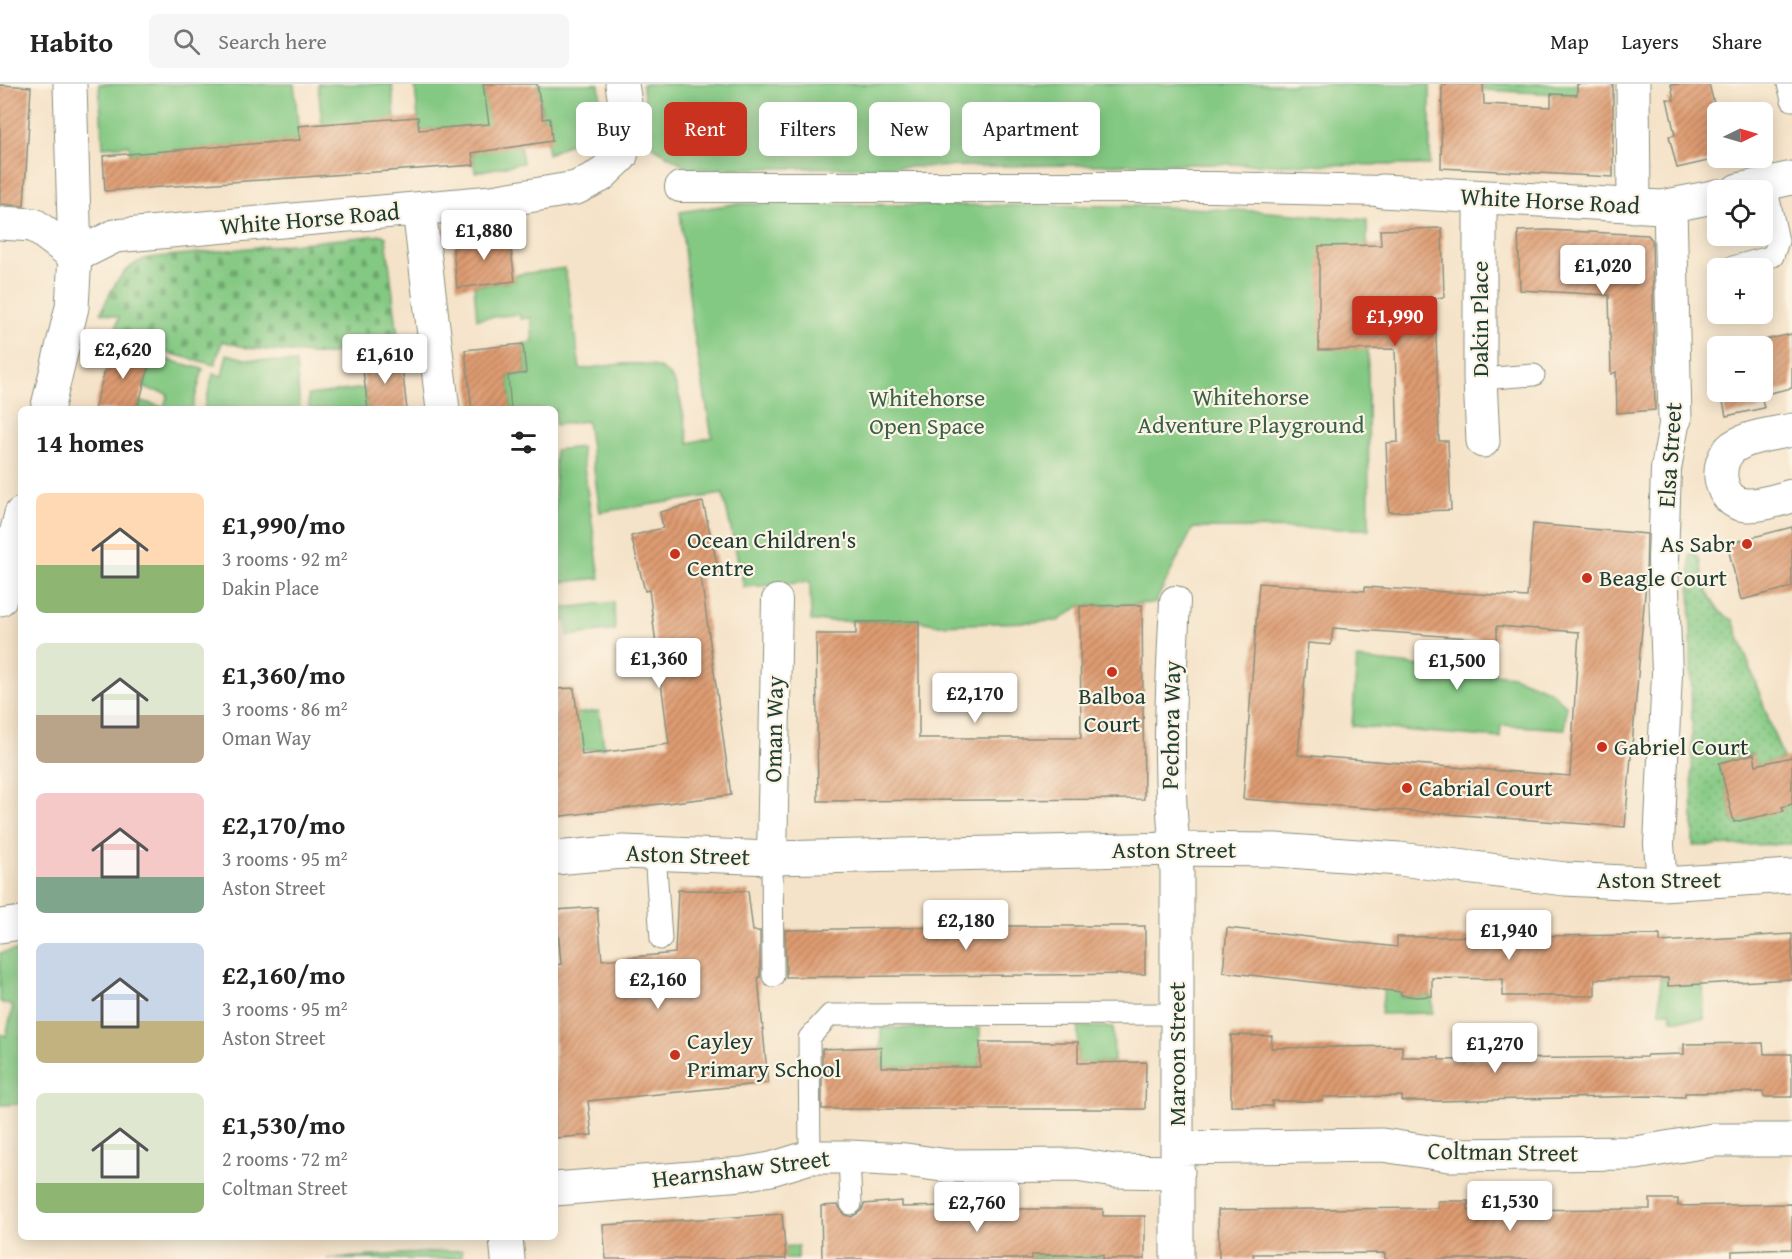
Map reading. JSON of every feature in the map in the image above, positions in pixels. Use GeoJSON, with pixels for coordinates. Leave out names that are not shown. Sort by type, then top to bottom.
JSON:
{"type":"FeatureCollection","features":[{"type":"Feature","properties":{"kind":"street"},"geometry":{"type":"LineString","coordinates":[[48,406],[72,307],[75,256],[70,84]]}},
{"type":"Feature","properties":{"kind":"street","name":"White Horse Road"},"geometry":{"type":"LineString","coordinates":[[75,256],[115,236],[492,202],[559,192],[600,176],[615,163],[624,148],[628,123],[622,84]]}},
{"type":"Feature","properties":{"kind":"street"},"geometry":{"type":"LineString","coordinates":[[1633,84],[1634,206]]}},
{"type":"Feature","properties":{"kind":"street"},"geometry":{"type":"LineString","coordinates":[[680,187],[1203,187],[1382,191]]}},
{"type":"Feature","properties":{"kind":"street","name":"White Horse Road"},"geometry":{"type":"LineString","coordinates":[[1382,191],[1634,206],[1670,206],[1707,198]]}},
{"type":"Feature","properties":{"kind":"street","name":"Dakin Place"},"geometry":{"type":"LineString","coordinates":[[1480,197],[1480,379],[1483,441]]}},
{"type":"Feature","properties":{"kind":"street","name":"Elsa Street"},"geometry":{"type":"LineString","coordinates":[[1662,884],[1659,844],[1667,674],[1663,560],[1666,469],[1675,419],[1670,206]]}},
{"type":"Feature","properties":{"kind":"street"},"geometry":{"type":"LineString","coordinates":[[418,209],[443,406]]}},
{"type":"Feature","properties":{"kind":"street"},"geometry":{"type":"LineString","coordinates":[[0,223],[34,225],[75,256]]}},
{"type":"Feature","properties":{"kind":"street"},"geometry":{"type":"LineString","coordinates":[[1792,430],[1735,446],[1721,462],[1720,479],[1732,500],[1744,505],[1792,496]]}},
{"type":"Feature","properties":{"kind":"street"},"geometry":{"type":"LineString","coordinates":[[5,595],[18,529]]}},
{"type":"Feature","properties":{"kind":"street","name":"Oman Way"},"geometry":{"type":"LineString","coordinates":[[771,858],[777,600]]}},
{"type":"Feature","properties":{"kind":"street","name":"Pechora Way"},"geometry":{"type":"LineString","coordinates":[[1175,601],[1171,669],[1170,796],[1175,849]]}},
{"type":"Feature","properties":{"kind":"street","name":"Aston Street"},"geometry":{"type":"LineString","coordinates":[[558,858],[623,852],[771,858],[1175,849],[1276,850],[1399,859],[1565,879],[1662,884],[1792,876]]}},
{"type":"Feature","properties":{"kind":"street","name":"Maroon Street"},"geometry":{"type":"LineString","coordinates":[[1175,849],[1178,872],[1177,1259]]}},
{"type":"Feature","properties":{"kind":"street"},"geometry":{"type":"LineString","coordinates":[[0,926],[18,923]]}},
{"type":"Feature","properties":{"kind":"street","name":"Coltman Street"},"geometry":{"type":"LineString","coordinates":[[1178,1160],[1382,1145],[1449,1155],[1636,1153],[1713,1140],[1792,1140]]}},
{"type":"Feature","properties":{"kind":"street","name":"Hearnshaw Street"},"geometry":{"type":"LineString","coordinates":[[558,1189],[749,1173],[810,1157],[896,1159],[949,1166],[1076,1165],[1115,1171],[1178,1160]]}},
{"type":"Feature","properties":{"kind":"street"},"geometry":{"type":"LineString","coordinates":[[506,1240],[508,1259]]}},
{"type":"Feature","properties":{"kind":"lane"},"geometry":{"type":"LineString","coordinates":[[1788,84],[1792,100]]}},
{"type":"Feature","properties":{"kind":"lane"},"geometry":{"type":"LineString","coordinates":[[1763,258],[1773,255],[1778,241],[1773,219]]}},
{"type":"Feature","properties":{"kind":"lane"},"geometry":{"type":"LineString","coordinates":[[1480,379],[1534,375]]}},
{"type":"Feature","properties":{"kind":"lane"},"geometry":{"type":"LineString","coordinates":[[655,853],[661,939]]}},
{"type":"Feature","properties":{"kind":"lane"},"geometry":{"type":"LineString","coordinates":[[771,858],[773,976]]}},
{"type":"Feature","properties":{"kind":"lane"},"geometry":{"type":"LineString","coordinates":[[810,1157],[809,1038],[830,1015],[1177,1014]]}},
{"type":"Feature","properties":{"kind":"lane"},"geometry":{"type":"LineString","coordinates":[[849,1157],[851,1204]]}},
{"type":"Feature","properties":{"kind":"green space"},"geometry":{"type":"Polygon","coordinates":[[[99,84],[294,84],[300,141],[130,154],[129,145],[103,147],[99,84]]]}},
{"type":"Feature","properties":{"kind":"green space"},"geometry":{"type":"Polygon","coordinates":[[[318,84],[392,84],[396,132],[322,124],[318,84]]]}},
{"type":"Feature","properties":{"kind":"green space"},"geometry":{"type":"Polygon","coordinates":[[[415,84],[483,84],[488,114],[520,146],[523,163],[475,172],[469,126],[419,130],[415,84]]]}},
{"type":"Feature","properties":{"kind":"green space"},"geometry":{"type":"Polygon","coordinates":[[[538,84],[599,84],[600,102],[576,102],[576,140],[548,154],[538,84]]]}},
{"type":"Feature","properties":{"kind":"green space"},"geometry":{"type":"Polygon","coordinates":[[[642,84],[1430,84],[1430,165],[1171,164],[691,169],[669,156],[747,156],[747,102],[664,102],[664,153],[653,147],[652,102],[645,102],[642,84]]]}},
{"type":"Feature","properties":{"kind":"green space"},"geometry":{"type":"Polygon","coordinates":[[[1483,84],[1577,84],[1577,95],[1483,90],[1483,84]]]}},
{"type":"Feature","properties":{"kind":"green space","name":"Whitehorse Open Space"},"geometry":{"type":"Polygon","coordinates":[[[734,204],[1142,206],[1256,211],[1367,220],[1369,529],[1193,528],[1155,603],[1080,606],[1058,621],[939,625],[919,621],[811,621],[810,582],[744,587],[723,494],[600,512],[587,421],[558,425],[558,406],[511,406],[508,376],[526,373],[523,344],[533,342],[531,318],[520,319],[519,314],[477,319],[474,286],[515,281],[514,275],[565,268],[580,369],[616,364],[643,364],[665,372],[676,385],[689,443],[712,437],[692,322],[680,212],[734,204]]]}},
{"type":"Feature","properties":{"kind":"green space"},"geometry":{"type":"Polygon","coordinates":[[[382,235],[386,237],[399,345],[323,355],[247,348],[222,341],[215,365],[113,339],[119,317],[101,312],[113,287],[123,273],[147,258],[382,235]]]}},
{"type":"Feature","properties":{"kind":"green space"},"geometry":{"type":"Polygon","coordinates":[[[227,354],[245,359],[296,363],[300,406],[205,406],[213,374],[222,376],[227,354]]]}},
{"type":"Feature","properties":{"kind":"green space"},"geometry":{"type":"Polygon","coordinates":[[[152,356],[203,369],[193,406],[164,406],[168,394],[143,388],[152,356]]]}},
{"type":"Feature","properties":{"kind":"green space"},"geometry":{"type":"Polygon","coordinates":[[[365,388],[368,406],[309,406],[308,395],[365,388]]]}},
{"type":"Feature","properties":{"kind":"green space"},"geometry":{"type":"Polygon","coordinates":[[[140,401],[160,406],[139,406],[140,401]]]}},
{"type":"Feature","properties":{"kind":"green space"},"geometry":{"type":"Polygon","coordinates":[[[581,447],[600,578],[558,583],[558,450],[581,447]]]}},
{"type":"Feature","properties":{"kind":"green space"},"geometry":{"type":"Polygon","coordinates":[[[1690,554],[1696,554],[1699,559],[1713,602],[1718,609],[1733,620],[1783,759],[1756,765],[1753,754],[1720,763],[1734,822],[1783,810],[1782,807],[1792,804],[1792,844],[1693,846],[1690,554]]]}},
{"type":"Feature","properties":{"kind":"green space"},"geometry":{"type":"Polygon","coordinates":[[[614,602],[615,630],[568,636],[566,620],[558,621],[558,609],[614,602]]]}},
{"type":"Feature","properties":{"kind":"green space"},"geometry":{"type":"Polygon","coordinates":[[[1357,659],[1513,676],[1548,690],[1566,705],[1565,729],[1501,725],[1500,738],[1352,726],[1357,659]]]}},
{"type":"Feature","properties":{"kind":"green space"},"geometry":{"type":"Polygon","coordinates":[[[599,711],[604,748],[558,754],[558,716],[599,711]]]}},
{"type":"Feature","properties":{"kind":"green space"},"geometry":{"type":"Polygon","coordinates":[[[18,950],[18,1104],[0,1105],[0,1034],[6,1036],[13,1006],[0,1002],[0,953],[18,950]]]}},
{"type":"Feature","properties":{"kind":"green space"},"geometry":{"type":"Polygon","coordinates":[[[1660,978],[1668,978],[1668,986],[1703,984],[1704,1019],[1672,1020],[1671,1012],[1660,1012],[1660,978]]]}},
{"type":"Feature","properties":{"kind":"green space"},"geometry":{"type":"Polygon","coordinates":[[[1385,979],[1401,979],[1401,997],[1432,996],[1433,1013],[1381,1014],[1385,979]]]}},
{"type":"Feature","properties":{"kind":"green space"},"geometry":{"type":"Polygon","coordinates":[[[1078,1027],[1113,1027],[1114,1062],[1078,1063],[1078,1027]]]}},
{"type":"Feature","properties":{"kind":"green space"},"geometry":{"type":"Polygon","coordinates":[[[881,1028],[980,1028],[980,1067],[881,1067],[881,1028]]]}},
{"type":"Feature","properties":{"kind":"green space"},"geometry":{"type":"Polygon","coordinates":[[[798,1246],[798,1259],[757,1259],[756,1248],[798,1246]]]}},
{"type":"Feature","properties":{"kind":"green space"},"geometry":{"type":"Polygon","coordinates":[[[462,1250],[462,1259],[327,1259],[462,1250]]]}},
{"type":"Feature","properties":{"kind":"green space"},"geometry":{"type":"Polygon","coordinates":[[[1031,1255],[1103,1255],[1103,1259],[1031,1259],[1031,1255]]]}},
{"type":"Feature","properties":{"kind":"building"},"geometry":{"type":"Polygon","coordinates":[[[483,84],[537,84],[543,119],[550,118],[552,141],[472,153],[474,165],[105,191],[103,156],[300,140],[298,126],[322,124],[418,117],[419,130],[489,124],[483,84]]]}},
{"type":"Feature","properties":{"kind":"building"},"geometry":{"type":"Polygon","coordinates":[[[1442,84],[1483,84],[1484,104],[1551,107],[1551,94],[1577,95],[1577,84],[1613,84],[1613,177],[1441,168],[1442,84]]]}},
{"type":"Feature","properties":{"kind":"building"},"geometry":{"type":"Polygon","coordinates":[[[1671,84],[1709,84],[1714,102],[1707,102],[1707,161],[1677,168],[1669,136],[1675,135],[1667,99],[1674,100],[1671,84]]]}},
{"type":"Feature","properties":{"kind":"building"},"geometry":{"type":"Polygon","coordinates":[[[0,85],[31,87],[24,206],[0,204],[0,85]]]}},
{"type":"Feature","properties":{"kind":"building"},"geometry":{"type":"Polygon","coordinates":[[[1442,228],[1444,297],[1435,298],[1439,441],[1448,441],[1451,510],[1389,512],[1386,443],[1398,442],[1395,349],[1319,350],[1319,246],[1381,245],[1380,230],[1442,228]]]}},
{"type":"Feature","properties":{"kind":"building"},"geometry":{"type":"Polygon","coordinates":[[[1547,230],[1648,235],[1652,240],[1655,410],[1617,413],[1616,372],[1611,374],[1609,295],[1520,290],[1518,231],[1547,230]]]}},
{"type":"Feature","properties":{"kind":"building"},"geometry":{"type":"Polygon","coordinates":[[[509,233],[515,281],[457,288],[453,249],[458,239],[509,233]]]}},
{"type":"Feature","properties":{"kind":"building"},"geometry":{"type":"Polygon","coordinates":[[[1792,334],[1792,388],[1773,392],[1773,338],[1792,334]]]}},
{"type":"Feature","properties":{"kind":"building"},"geometry":{"type":"Polygon","coordinates":[[[523,344],[526,373],[508,376],[511,406],[472,406],[465,350],[523,344]]]}},
{"type":"Feature","properties":{"kind":"building"},"geometry":{"type":"Polygon","coordinates":[[[112,345],[152,356],[138,406],[95,406],[112,345]]]}},
{"type":"Feature","properties":{"kind":"building"},"geometry":{"type":"Polygon","coordinates":[[[401,357],[407,406],[368,406],[362,362],[401,357]]]}},
{"type":"Feature","properties":{"kind":"building"},"geometry":{"type":"Polygon","coordinates":[[[1723,402],[1763,402],[1764,408],[1726,416],[1723,402]]]}},
{"type":"Feature","properties":{"kind":"building"},"geometry":{"type":"Polygon","coordinates":[[[703,502],[719,573],[701,577],[731,795],[558,817],[558,689],[574,688],[582,755],[669,744],[649,590],[645,591],[631,536],[663,528],[660,512],[703,502]]]}},
{"type":"Feature","properties":{"kind":"building"},"geometry":{"type":"Polygon","coordinates":[[[1533,524],[1647,534],[1646,582],[1625,827],[1243,799],[1259,583],[1365,591],[1365,587],[1527,597],[1533,524]],[[1497,626],[1497,640],[1333,628],[1331,645],[1308,643],[1298,755],[1570,776],[1579,632],[1497,626]]]}},
{"type":"Feature","properties":{"kind":"building"},"geometry":{"type":"Polygon","coordinates":[[[1792,527],[1792,587],[1741,600],[1727,544],[1792,527]]]}},
{"type":"Feature","properties":{"kind":"building"},"geometry":{"type":"Polygon","coordinates":[[[1142,605],[1144,799],[818,801],[816,634],[856,634],[856,622],[919,621],[919,738],[1081,738],[1080,606],[1142,605]]]}},
{"type":"Feature","properties":{"kind":"building"},"geometry":{"type":"Polygon","coordinates":[[[1754,754],[1756,765],[1792,757],[1792,804],[1782,807],[1784,811],[1734,822],[1719,763],[1754,754]]]}},
{"type":"Feature","properties":{"kind":"building","name":"Cayley Primary School"},"geometry":{"type":"Polygon","coordinates":[[[678,890],[748,891],[753,931],[760,931],[760,977],[758,977],[768,1083],[588,1101],[592,1135],[558,1138],[558,964],[561,964],[558,910],[597,907],[602,960],[675,953],[678,890]]]}},
{"type":"Feature","properties":{"kind":"building"},"geometry":{"type":"Polygon","coordinates":[[[1145,926],[1145,974],[786,977],[785,930],[1145,926]]]}},
{"type":"Feature","properties":{"kind":"building"},"geometry":{"type":"Polygon","coordinates":[[[1227,928],[1397,947],[1397,937],[1660,935],[1660,942],[1792,934],[1792,979],[1668,986],[1668,978],[1595,979],[1595,996],[1503,996],[1503,979],[1432,978],[1432,996],[1416,997],[1401,995],[1401,992],[1223,972],[1227,928]]]}},
{"type":"Feature","properties":{"kind":"building"},"geometry":{"type":"Polygon","coordinates":[[[1231,1035],[1272,1036],[1271,1048],[1402,1046],[1402,1057],[1439,1057],[1439,1060],[1646,1057],[1647,1055],[1684,1054],[1684,1044],[1763,1043],[1764,1054],[1792,1054],[1792,1097],[1764,1097],[1763,1092],[1685,1093],[1685,1097],[1439,1101],[1402,1101],[1402,1096],[1323,1097],[1323,1101],[1272,1101],[1272,1106],[1231,1106],[1231,1035]]]}},
{"type":"Feature","properties":{"kind":"building"},"geometry":{"type":"Polygon","coordinates":[[[980,1042],[1078,1042],[1078,1063],[1146,1062],[1145,1109],[822,1109],[822,1049],[881,1047],[881,1067],[980,1067],[980,1042]]]}},
{"type":"Feature","properties":{"kind":"building"},"geometry":{"type":"Polygon","coordinates":[[[1650,1199],[1678,1199],[1678,1206],[1792,1204],[1792,1249],[1732,1251],[1732,1259],[1385,1259],[1385,1253],[1253,1254],[1254,1259],[1219,1259],[1218,1210],[1438,1208],[1438,1201],[1468,1201],[1468,1210],[1650,1209],[1650,1199]]]}},
{"type":"Feature","properties":{"kind":"building"},"geometry":{"type":"Polygon","coordinates":[[[902,1201],[902,1207],[1103,1209],[1103,1216],[1145,1216],[1145,1259],[1103,1259],[1103,1255],[1031,1255],[1031,1259],[822,1259],[821,1206],[838,1205],[845,1215],[852,1217],[862,1210],[864,1204],[902,1201]]]}},
{"type":"Feature","properties":{"kind":"building"},"geometry":{"type":"Polygon","coordinates":[[[782,1214],[786,1259],[606,1259],[603,1225],[782,1214]]]}},
{"type":"Feature","properties":{"kind":"place","name":"As Sabr"},"geometry":{"type":"Point","coordinates":[1747,544]}},
{"type":"Feature","properties":{"kind":"place","name":"Ocean Children's Centre"},"geometry":{"type":"Point","coordinates":[675,554]}},
{"type":"Feature","properties":{"kind":"place","name":"Beagle Court"},"geometry":{"type":"Point","coordinates":[1587,578]}},
{"type":"Feature","properties":{"kind":"place","name":"Balboa Court"},"geometry":{"type":"Point","coordinates":[1112,672]}},
{"type":"Feature","properties":{"kind":"place","name":"Gabriel Court"},"geometry":{"type":"Point","coordinates":[1602,747]}},
{"type":"Feature","properties":{"kind":"place","name":"Cabrial Court"},"geometry":{"type":"Point","coordinates":[1407,788]}},
{"type":"Feature","properties":{"kind":"place","name":"Cayley Primary School"},"geometry":{"type":"Point","coordinates":[675,1055]}},
{"type":"Feature","properties":{"kind":"park label","name":"Whitehorse Adventure Playground"},"geometry":{"type":"Point","coordinates":[1251,411]}}]}
